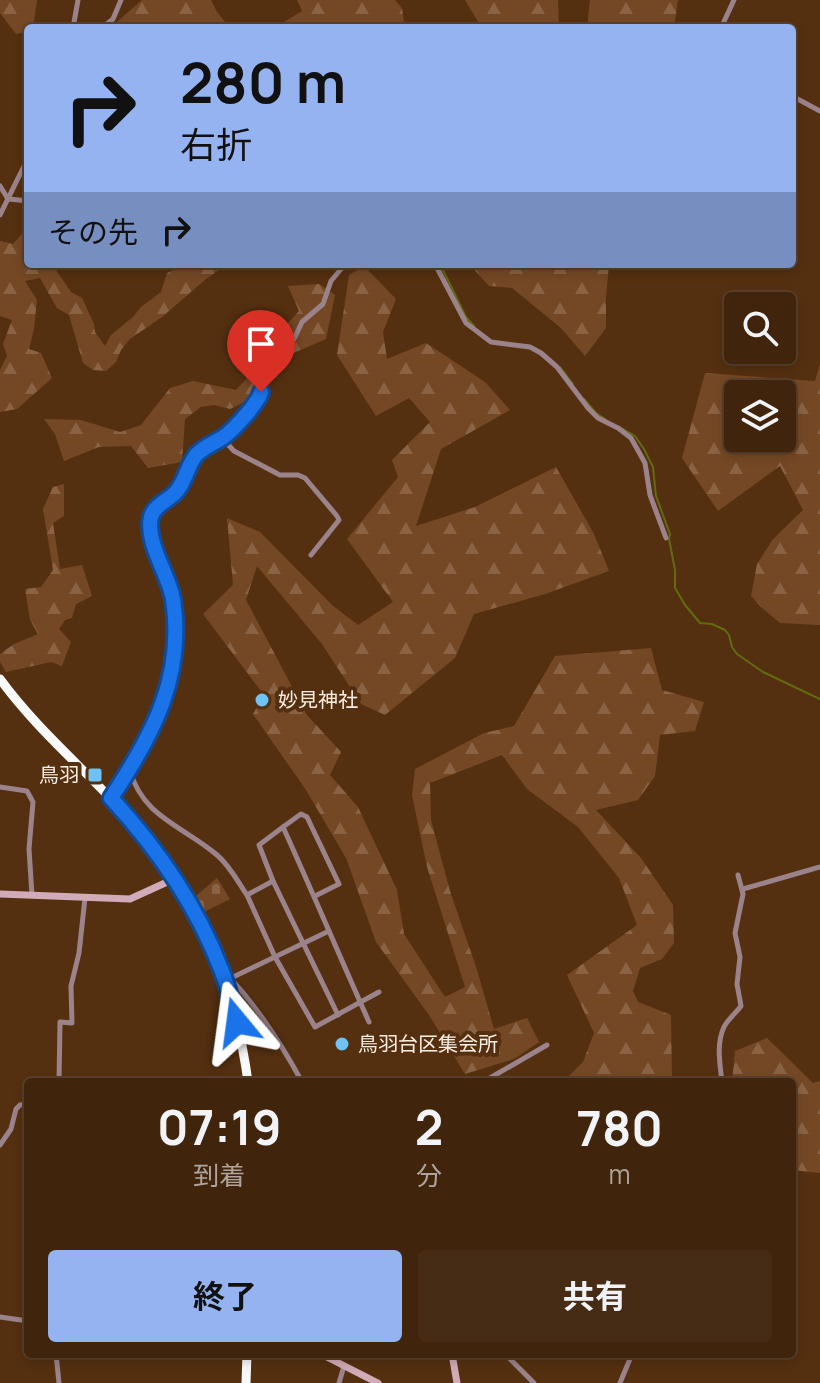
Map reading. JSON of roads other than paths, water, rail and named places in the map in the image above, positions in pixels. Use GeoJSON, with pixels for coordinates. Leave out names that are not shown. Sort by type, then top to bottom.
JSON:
{"type":"FeatureCollection","features":[{"type":"Feature","properties":{"kind":"highway"},"geometry":{"type":"LineString","coordinates":[[0,679],[6,694],[111,798],[176,878],[228,979],[247,1078]]}},
{"type":"Feature","properties":{"kind":"highway"},"geometry":{"type":"LineString","coordinates":[[246,1383],[247,1358]]}},
{"type":"Feature","properties":{"kind":"street"},"geometry":{"type":"LineString","coordinates":[[74,24],[78,0]]}},
{"type":"Feature","properties":{"kind":"street"},"geometry":{"type":"LineString","coordinates":[[107,24],[113,19],[121,0]]}},
{"type":"Feature","properties":{"kind":"street"},"geometry":{"type":"LineString","coordinates":[[723,24],[734,0]]}},
{"type":"Feature","properties":{"kind":"street"},"geometry":{"type":"LineString","coordinates":[[796,98],[820,111]]}},
{"type":"Feature","properties":{"kind":"street"},"geometry":{"type":"LineString","coordinates":[[0,215],[24,167]]}},
{"type":"Feature","properties":{"kind":"street"},"geometry":{"type":"LineString","coordinates":[[0,186],[9,199],[24,201]]}},
{"type":"Feature","properties":{"kind":"street"},"geometry":{"type":"LineString","coordinates":[[111,798],[130,770],[161,709],[175,660],[173,599],[151,534],[151,517],[156,508],[178,491],[198,454],[222,438],[255,406],[280,354],[294,339],[302,322],[323,304],[331,281],[343,268]]}},
{"type":"Feature","properties":{"kind":"street"},"geometry":{"type":"LineString","coordinates":[[437,268],[466,323],[491,342],[530,347],[541,353],[557,367],[598,418],[631,438],[645,463],[650,495],[666,538]]}},
{"type":"Feature","properties":{"kind":"street"},"geometry":{"type":"LineString","coordinates":[[222,438],[234,451],[280,475],[305,478],[337,516],[339,520],[311,555]]}},
{"type":"Feature","properties":{"kind":"street"},"geometry":{"type":"LineString","coordinates":[[130,770],[137,791],[145,801],[173,825],[220,857],[247,895],[275,957],[315,1027],[379,992]]}},
{"type":"Feature","properties":{"kind":"street"},"geometry":{"type":"LineString","coordinates":[[0,787],[27,791],[33,802],[29,849],[32,896]]}},
{"type":"Feature","properties":{"kind":"street"},"geometry":{"type":"LineString","coordinates":[[315,896],[339,884],[307,817],[301,814],[259,845],[302,944],[338,1015]]}},
{"type":"Feature","properties":{"kind":"street"},"geometry":{"type":"LineString","coordinates":[[283,827],[369,1022]]}},
{"type":"Feature","properties":{"kind":"street"},"geometry":{"type":"LineString","coordinates":[[743,889],[820,867]]}},
{"type":"Feature","properties":{"kind":"street"},"geometry":{"type":"LineString","coordinates":[[722,1078],[721,1039],[725,1026],[741,1006],[737,984],[740,957],[735,933],[743,889],[738,875]]}},
{"type":"Feature","properties":{"kind":"street"},"geometry":{"type":"LineString","coordinates":[[0,894],[130,899],[176,878]]}},
{"type":"Feature","properties":{"kind":"street"},"geometry":{"type":"LineString","coordinates":[[247,895],[273,881]]}},
{"type":"Feature","properties":{"kind":"street"},"geometry":{"type":"LineString","coordinates":[[59,1078],[60,1022],[72,1023],[71,986],[79,953],[85,898]]}},
{"type":"Feature","properties":{"kind":"street"},"geometry":{"type":"LineString","coordinates":[[300,1078],[263,1018],[228,979],[329,931]]}},
{"type":"Feature","properties":{"kind":"street"},"geometry":{"type":"LineString","coordinates":[[490,1078],[547,1045]]}},
{"type":"Feature","properties":{"kind":"street"},"geometry":{"type":"LineString","coordinates":[[0,1145],[11,1129],[16,1109],[24,1104]]}},
{"type":"Feature","properties":{"kind":"street"},"geometry":{"type":"LineString","coordinates":[[0,1317],[24,1320]]}},
{"type":"Feature","properties":{"kind":"street"},"geometry":{"type":"LineString","coordinates":[[56,1358],[59,1383]]}},
{"type":"Feature","properties":{"kind":"street"},"geometry":{"type":"LineString","coordinates":[[329,1358],[378,1383]]}},
{"type":"Feature","properties":{"kind":"street"},"geometry":{"type":"LineString","coordinates":[[453,1358],[457,1383]]}},
{"type":"Feature","properties":{"kind":"street"},"geometry":{"type":"LineString","coordinates":[[509,1358],[534,1383]]}},
{"type":"Feature","properties":{"kind":"street"},"geometry":{"type":"LineString","coordinates":[[620,1383],[630,1358]]}},
{"type":"Feature","properties":{"kind":"street"},"geometry":{"type":"LineString","coordinates":[[339,1383],[344,1366]]}},
{"type":"Feature","properties":{"kind":"waterway"},"geometry":{"type":"LineString","coordinates":[[442,268],[466,317],[474,326]]}},
{"type":"Feature","properties":{"kind":"waterway"},"geometry":{"type":"LineString","coordinates":[[560,367],[573,384]]}},
{"type":"Feature","properties":{"kind":"waterway"},"geometry":{"type":"LineString","coordinates":[[584,399],[605,419]]}},
{"type":"Feature","properties":{"kind":"waterway"},"geometry":{"type":"LineString","coordinates":[[618,426],[635,436],[653,467],[656,496],[670,534],[675,588],[685,605],[700,623],[725,630],[737,654],[763,672],[820,699]]}},
{"type":"Feature","properties":{"kind":"place","name":"妙見神社"},"geometry":{"type":"Point","coordinates":[262,700]}},
{"type":"Feature","properties":{"kind":"place","name":"鳥羽"},"geometry":{"type":"Point","coordinates":[95,775]}},
{"type":"Feature","properties":{"kind":"place","name":"鳥羽台区集会所"},"geometry":{"type":"Point","coordinates":[342,1044]}}]}
